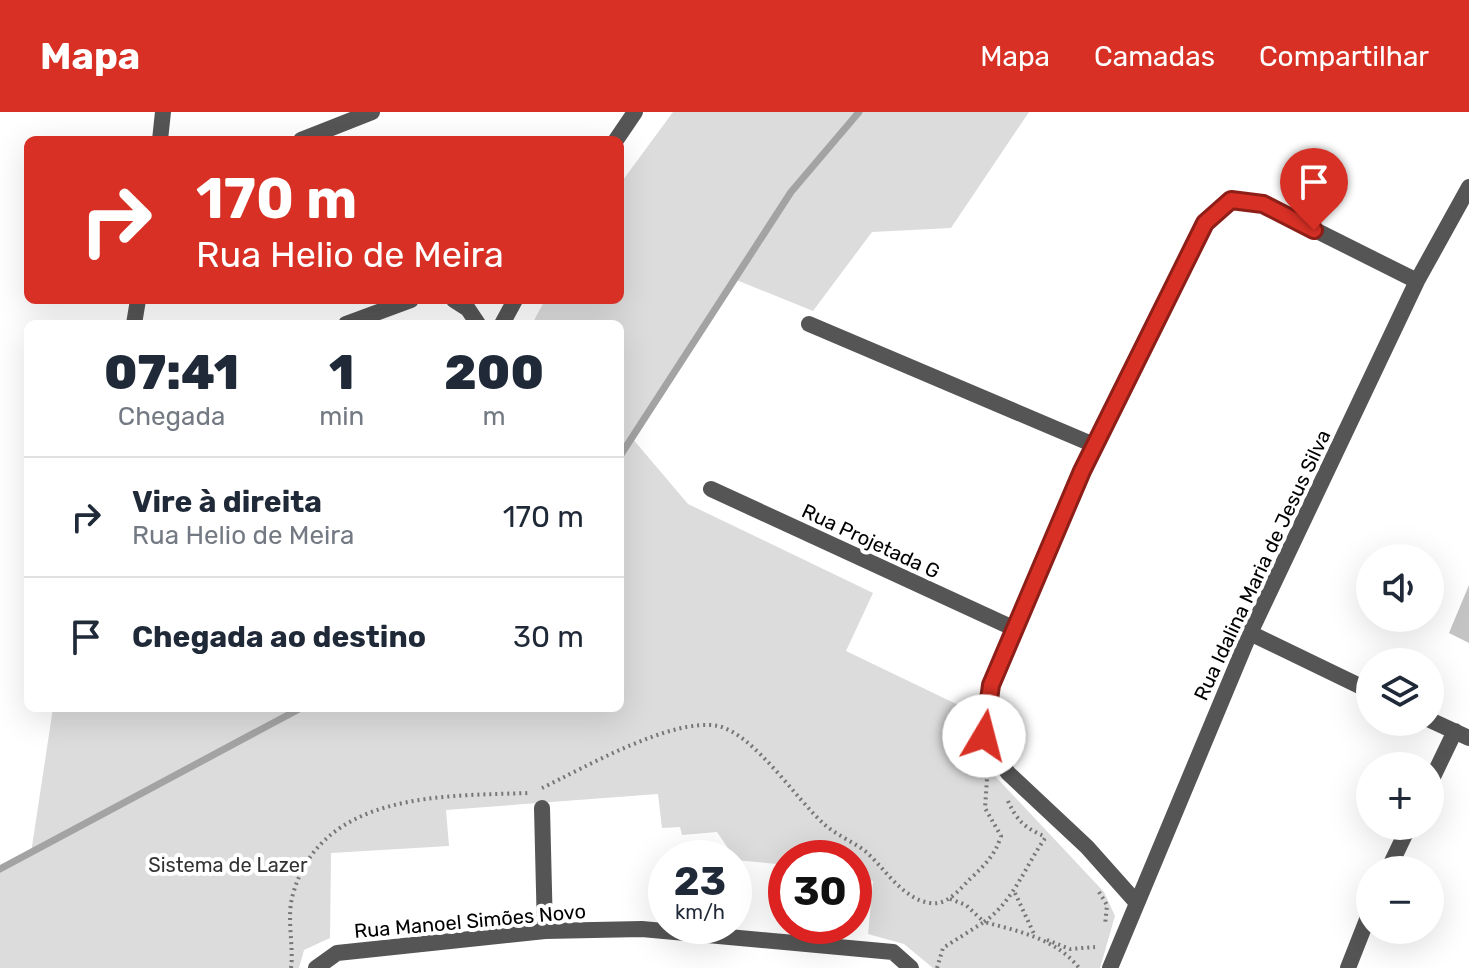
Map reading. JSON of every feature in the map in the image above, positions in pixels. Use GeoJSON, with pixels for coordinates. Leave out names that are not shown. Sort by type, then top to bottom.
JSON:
{"type":"FeatureCollection","features":[{"type":"Feature","properties":{"kind":"street"},"geometry":{"type":"LineString","coordinates":[[160,136],[163,112]]}},
{"type":"Feature","properties":{"kind":"street"},"geometry":{"type":"LineString","coordinates":[[311,136],[372,112]]}},
{"type":"Feature","properties":{"kind":"street"},"geometry":{"type":"LineString","coordinates":[[619,136],[635,112]]}},
{"type":"Feature","properties":{"kind":"street","name":"Rua Idalina Maria de Jesus Silva"},"geometry":{"type":"LineString","coordinates":[[1110,968],[1250,633],[1417,281],[1469,187]]}},
{"type":"Feature","properties":{"kind":"street"},"geometry":{"type":"LineString","coordinates":[[1136,902],[1087,847],[1008,773],[984,736],[991,685],[1094,445],[1205,223],[1231,200],[1263,204],[1417,281]]}},
{"type":"Feature","properties":{"kind":"street"},"geometry":{"type":"LineString","coordinates":[[357,320],[400,304]]}},
{"type":"Feature","properties":{"kind":"street"},"geometry":{"type":"LineString","coordinates":[[460,304],[475,320]]}},
{"type":"Feature","properties":{"kind":"street"},"geometry":{"type":"LineString","coordinates":[[809,324],[1094,445]]}},
{"type":"Feature","properties":{"kind":"street","name":"Rua Projetada G"},"geometry":{"type":"LineString","coordinates":[[711,489],[1015,629]]}},
{"type":"Feature","properties":{"kind":"street"},"geometry":{"type":"LineString","coordinates":[[1250,633],[1356,684]]}},
{"type":"Feature","properties":{"kind":"street"},"geometry":{"type":"LineString","coordinates":[[1444,762],[1462,735]]}},
{"type":"Feature","properties":{"kind":"street"},"geometry":{"type":"LineString","coordinates":[[542,808],[545,931]]}},
{"type":"Feature","properties":{"kind":"street","name":"Rua Manoel Simões Novo"},"geometry":{"type":"LineString","coordinates":[[318,967],[337,953],[545,931],[642,929],[893,952],[911,968]]}},
{"type":"Feature","properties":{"kind":"street"},"geometry":{"type":"LineString","coordinates":[[1348,968],[1357,944]]}},
{"type":"Feature","properties":{"kind":"path"},"geometry":{"type":"LineString","coordinates":[[291,968],[292,895],[306,865],[344,824],[384,806],[448,797],[530,793],[605,757],[668,732],[696,725],[719,727],[753,747],[824,825],[866,852],[879,868],[913,896],[931,904],[950,899],[996,854],[1001,836],[985,808],[987,779]]}},
{"type":"Feature","properties":{"kind":"path"},"geometry":{"type":"LineString","coordinates":[[937,968],[943,948],[984,922],[1015,892],[1027,864],[1046,837]]}},
{"type":"Feature","properties":{"kind":"path"},"geometry":{"type":"LineString","coordinates":[[1015,892],[1035,936],[1072,959],[1079,968]]}},
{"type":"Feature","properties":{"kind":"path"},"geometry":{"type":"LineString","coordinates":[[950,899],[966,905],[984,922],[1070,949],[1095,947]]}},
{"type":"Feature","properties":{"kind":"green space","name":"Sistema de Lazer"},"geometry":{"type":"Polygon","coordinates":[[[673,112],[1029,112],[951,228],[872,232],[813,311],[734,279],[632,438],[688,504],[873,593],[846,651],[975,713],[972,736],[979,759],[1104,892],[1115,916],[1100,968],[933,968],[904,944],[872,935],[872,840],[768,840],[768,863],[752,862],[752,840],[722,840],[717,832],[682,835],[680,827],[662,828],[658,794],[446,810],[449,846],[331,853],[330,938],[304,950],[299,968],[0,968],[0,869],[31,853],[52,712],[624,712],[624,320],[534,320],[543,304],[624,304],[624,179],[673,112]]]}},
{"type":"Feature","properties":{"kind":"building"},"geometry":{"type":"Polygon","coordinates":[[[1469,585],[1469,643],[1449,633],[1469,585]]]}},
{"type":"Feature","properties":{"kind":"waterway"},"geometry":{"type":"LineString","coordinates":[[624,450],[791,192],[859,112]]}},
{"type":"Feature","properties":{"kind":"waterway"},"geometry":{"type":"LineString","coordinates":[[0,869],[294,712]]}},
{"type":"Feature","properties":{"kind":"route"},"geometry":{"type":"LineString","coordinates":[[984,736],[991,685],[1082,471],[1205,223],[1231,200],[1263,204],[1314,230]]}}]}
